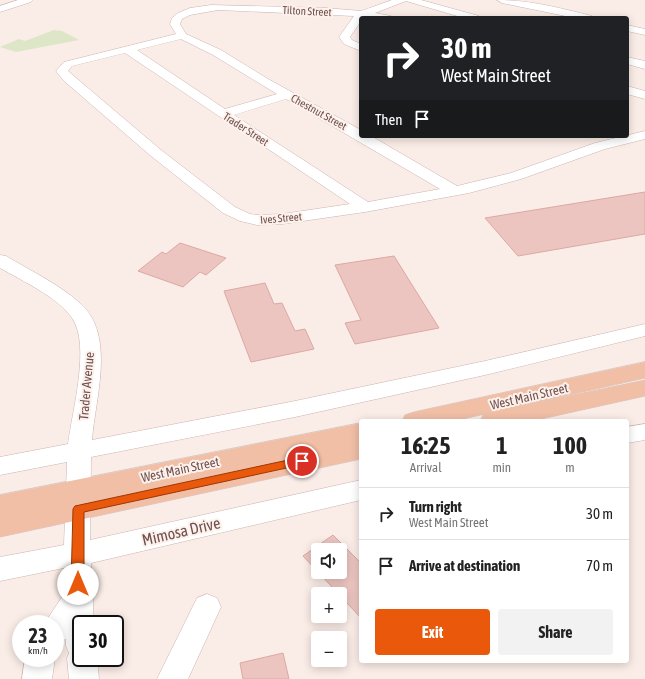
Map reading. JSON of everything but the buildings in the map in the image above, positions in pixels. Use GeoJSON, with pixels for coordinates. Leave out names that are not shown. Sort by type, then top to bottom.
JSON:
{"type":"FeatureCollection","features":[{"type":"Feature","properties":{"kind":"main road","name":"West Main Street"},"geometry":{"type":"LineString","coordinates":[[423,419],[645,370]]}},
{"type":"Feature","properties":{"kind":"main road","name":"West Main Street"},"geometry":{"type":"LineString","coordinates":[[501,419],[645,388]]}},
{"type":"Feature","properties":{"kind":"main road","name":"West Main Street"},"geometry":{"type":"LineString","coordinates":[[0,526],[79,499],[359,432]]}},
{"type":"Feature","properties":{"kind":"main road","name":"West Main Street"},"geometry":{"type":"LineString","coordinates":[[0,506],[79,499],[359,449]]}},
{"type":"Feature","properties":{"kind":"street"},"geometry":{"type":"LineString","coordinates":[[0,9],[28,0]]}},
{"type":"Feature","properties":{"kind":"street"},"geometry":{"type":"LineString","coordinates":[[282,10],[322,0]]}},
{"type":"Feature","properties":{"kind":"street"},"geometry":{"type":"LineString","coordinates":[[361,14],[401,0]]}},
{"type":"Feature","properties":{"kind":"street"},"geometry":{"type":"LineString","coordinates":[[410,0],[468,16]]}},
{"type":"Feature","properties":{"kind":"street"},"geometry":{"type":"LineString","coordinates":[[502,0],[537,6],[580,16]]}},
{"type":"Feature","properties":{"kind":"street","name":"Tilton Street"},"geometry":{"type":"LineString","coordinates":[[182,36],[175,24],[176,20],[184,14],[202,9],[222,8],[282,10],[374,16]]}},
{"type":"Feature","properties":{"kind":"street"},"geometry":{"type":"LineString","coordinates":[[359,17],[344,37],[348,42],[359,47]]}},
{"type":"Feature","properties":{"kind":"street"},"geometry":{"type":"LineString","coordinates":[[629,28],[645,32]]}},
{"type":"Feature","properties":{"kind":"street","name":"Ives Street"},"geometry":{"type":"LineString","coordinates":[[182,36],[73,63],[65,66],[62,71],[68,78],[129,131],[229,210],[246,218],[268,220],[365,207],[455,191],[516,176],[600,146],[645,135]]}},
{"type":"Feature","properties":{"kind":"street","name":"Chestnut Street"},"geometry":{"type":"LineString","coordinates":[[182,36],[206,46],[287,95],[359,135]]}},
{"type":"Feature","properties":{"kind":"street","name":"Trader Street"},"geometry":{"type":"LineString","coordinates":[[127,49],[365,207]]}},
{"type":"Feature","properties":{"kind":"street"},"geometry":{"type":"LineString","coordinates":[[629,61],[645,65]]}},
{"type":"Feature","properties":{"kind":"street"},"geometry":{"type":"LineString","coordinates":[[629,91],[645,95]]}},
{"type":"Feature","properties":{"kind":"street"},"geometry":{"type":"LineString","coordinates":[[223,114],[287,95]]}},
{"type":"Feature","properties":{"kind":"street","name":"Chestnut Street"},"geometry":{"type":"LineString","coordinates":[[364,138],[455,191]]}},
{"type":"Feature","properties":{"kind":"street","name":"Trader Avenue"},"geometry":{"type":"LineString","coordinates":[[0,260],[61,297],[74,307],[82,318],[89,333],[91,364],[80,450],[77,599],[78,615]]}},
{"type":"Feature","properties":{"kind":"street"},"geometry":{"type":"LineString","coordinates":[[0,466],[295,409],[470,372],[645,330]]}},
{"type":"Feature","properties":{"kind":"street"},"geometry":{"type":"LineString","coordinates":[[629,435],[645,432]]}},
{"type":"Feature","properties":{"kind":"street","name":"Mimosa Drive"},"geometry":{"type":"LineString","coordinates":[[0,569],[78,554],[359,490]]}},
{"type":"Feature","properties":{"kind":"street"},"geometry":{"type":"LineString","coordinates":[[64,618],[77,599]]}},
{"type":"Feature","properties":{"kind":"street"},"geometry":{"type":"LineString","coordinates":[[172,679],[207,607]]}},
{"type":"Feature","properties":{"kind":"street"},"geometry":{"type":"LineString","coordinates":[[37,679],[39,667]]}},
{"type":"Feature","properties":{"kind":"street"},"geometry":{"type":"LineString","coordinates":[[83,667],[84,679]]}},
{"type":"Feature","properties":{"kind":"green space"},"geometry":{"type":"Polygon","coordinates":[[[54,30],[62,31],[79,40],[16,52],[0,47],[19,39],[25,41],[54,30]]]}},
{"type":"Feature","properties":{"kind":"route"},"geometry":{"type":"LineString","coordinates":[[78,584],[79,509],[302,461]]}}]}
